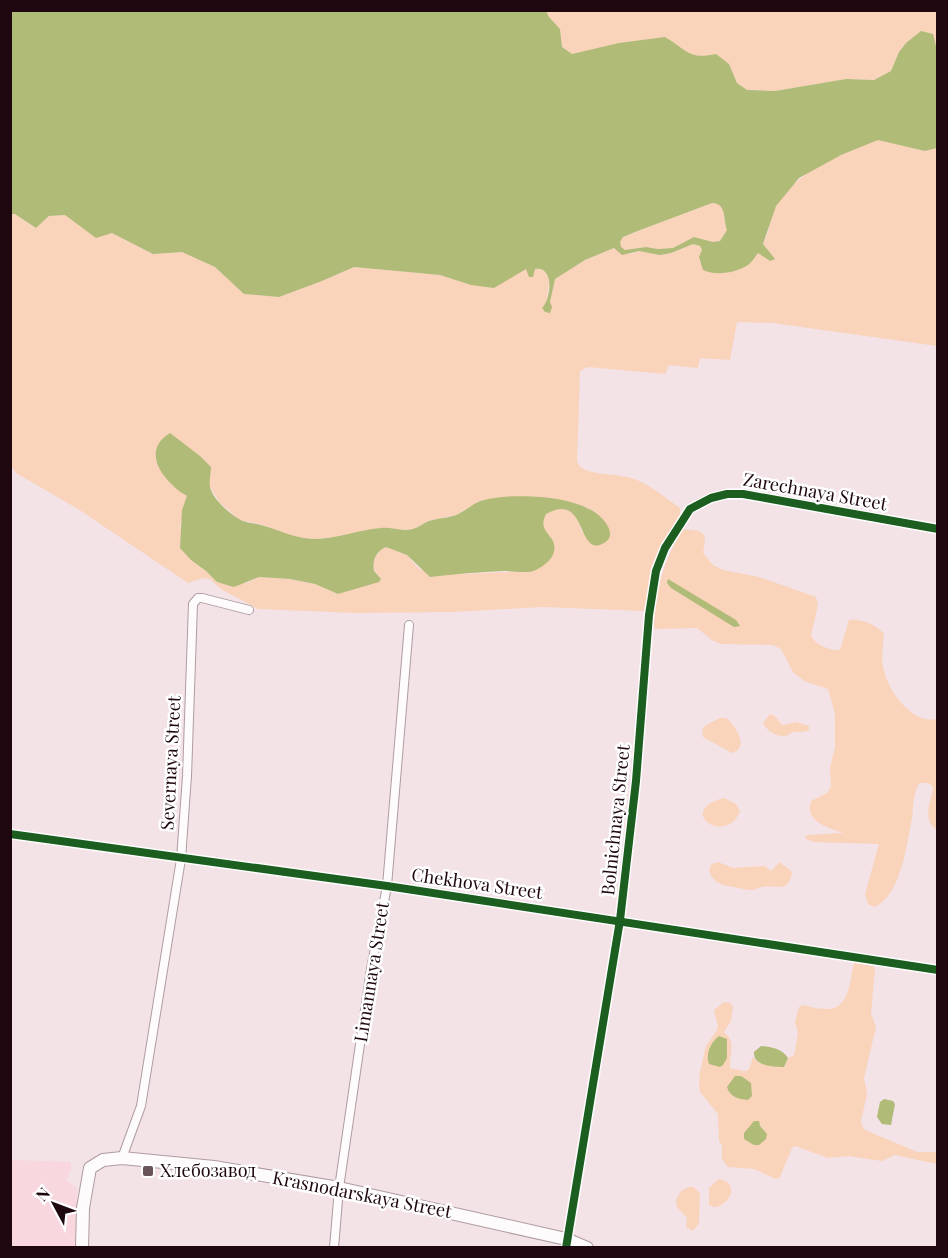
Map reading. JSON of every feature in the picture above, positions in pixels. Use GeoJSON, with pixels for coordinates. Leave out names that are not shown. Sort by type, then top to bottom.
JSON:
{"type":"FeatureCollection","features":[{"type":"Feature","properties":{"kind":"street","name":"Zarechnaya Street"},"geometry":{"type":"LineString","coordinates":[[690,509],[711,498],[727,494],[743,494],[938,529]]}},
{"type":"Feature","properties":{"kind":"street","name":"Bolnichnaya Street"},"geometry":{"type":"LineString","coordinates":[[566,1243],[620,920],[636,781],[653,587],[665,548],[690,509]]}},
{"type":"Feature","properties":{"kind":"street","name":"Severnaya Street"},"geometry":{"type":"LineString","coordinates":[[122,1158],[141,1106],[181,859],[187,776],[193,604],[198,598],[202,598],[249,610]]}},
{"type":"Feature","properties":{"kind":"street","name":"Limannaya Street"},"geometry":{"type":"LineString","coordinates":[[334,1248],[339,1188],[371,969],[387,886],[409,625]]}},
{"type":"Feature","properties":{"kind":"street","name":"Chekhova Street"},"geometry":{"type":"LineString","coordinates":[[10,834],[620,920],[938,970]]}},
{"type":"Feature","properties":{"kind":"street","name":"Krasnodarskaya Street"},"geometry":{"type":"LineString","coordinates":[[82,1248],[83,1208],[90,1168],[98,1161],[122,1158],[214,1167],[339,1188],[587,1248]]}},
{"type":"Feature","properties":{"kind":"shaded area"},"geometry":{"type":"Polygon","coordinates":[[[11,10],[546,11],[560,29],[562,47],[572,54],[619,43],[665,37],[694,55],[716,54],[729,64],[737,83],[747,90],[775,91],[846,79],[874,80],[891,71],[899,52],[921,31],[933,34],[938,54],[937,148],[925,151],[878,140],[841,155],[799,178],[776,206],[763,244],[775,259],[770,261],[758,253],[743,268],[732,272],[714,273],[703,270],[699,257],[702,250],[700,246],[693,244],[660,255],[639,251],[622,255],[614,248],[585,260],[555,279],[550,313],[545,312],[542,308],[548,298],[549,284],[546,273],[541,269],[535,269],[533,277],[529,277],[526,269],[494,288],[471,285],[440,275],[354,267],[279,297],[244,294],[215,267],[182,252],[153,254],[112,233],[96,238],[65,215],[49,216],[36,228],[15,214],[11,214],[11,10]],[[712,203],[623,237],[620,242],[621,247],[625,250],[646,247],[673,248],[694,237],[713,242],[720,241],[727,230],[724,213],[717,204],[712,203]]]}},
{"type":"Feature","properties":{"kind":"shaded area"},"geometry":{"type":"Polygon","coordinates":[[[546,11],[937,11],[937,54],[906,43],[899,52],[891,71],[874,80],[846,79],[775,91],[747,90],[737,83],[729,64],[690,54],[665,37],[572,54],[562,47],[560,29],[548,17],[546,11]]]}},
{"type":"Feature","properties":{"kind":"shaded area"},"geometry":{"type":"Polygon","coordinates":[[[879,139],[925,151],[937,148],[937,346],[773,323],[737,322],[730,360],[700,358],[698,368],[669,365],[665,374],[588,367],[580,371],[577,461],[580,467],[592,472],[638,480],[680,508],[680,515],[662,549],[653,573],[645,611],[543,607],[453,612],[356,613],[258,609],[221,589],[210,579],[203,578],[188,583],[78,509],[16,473],[11,466],[11,214],[15,214],[36,228],[49,216],[65,215],[96,237],[112,233],[153,254],[182,252],[215,267],[244,294],[279,297],[354,267],[440,275],[471,285],[526,269],[533,272],[535,269],[542,269],[546,272],[549,281],[546,304],[550,302],[555,279],[585,260],[614,248],[631,254],[639,251],[660,255],[693,244],[700,246],[702,250],[758,253],[770,261],[774,258],[763,244],[777,204],[786,192],[797,181],[822,164],[879,139]],[[170,433],[187,496],[180,527],[191,560],[217,582],[247,583],[259,577],[290,579],[315,584],[338,594],[381,579],[373,565],[380,550],[386,547],[407,555],[419,569],[461,574],[534,571],[547,534],[543,524],[546,514],[560,509],[570,511],[578,519],[582,533],[589,508],[482,500],[456,515],[431,520],[411,530],[381,528],[347,536],[314,539],[286,535],[263,525],[240,520],[220,503],[183,444],[170,433]]]}},
{"type":"Feature","properties":{"kind":"shaded area"},"geometry":{"type":"Polygon","coordinates":[[[712,203],[720,206],[724,213],[727,230],[720,241],[713,242],[694,237],[673,248],[646,247],[625,250],[620,247],[623,237],[712,203]]]}},
{"type":"Feature","properties":{"kind":"shaded area"},"geometry":{"type":"Polygon","coordinates":[[[170,433],[211,467],[210,488],[219,502],[231,513],[244,521],[299,537],[323,539],[381,528],[409,530],[429,521],[456,515],[480,501],[509,496],[554,498],[580,505],[600,516],[608,526],[610,536],[602,544],[594,545],[588,541],[575,517],[569,511],[559,509],[546,514],[544,521],[545,530],[553,541],[553,554],[545,564],[533,571],[430,577],[407,555],[386,547],[377,554],[374,560],[374,571],[381,579],[379,582],[338,594],[315,584],[290,579],[259,577],[234,587],[217,582],[180,548],[182,510],[187,496],[164,475],[156,458],[156,449],[170,433]]]}},
{"type":"Feature","properties":{"kind":"shaded area"},"geometry":{"type":"Polygon","coordinates":[[[683,529],[699,531],[704,535],[703,553],[713,565],[723,570],[759,577],[816,597],[818,604],[811,636],[824,647],[840,650],[849,620],[863,621],[877,627],[884,634],[883,667],[895,695],[902,704],[919,717],[937,719],[938,830],[928,817],[933,787],[929,783],[919,783],[915,792],[904,858],[896,883],[883,902],[874,907],[868,904],[865,894],[879,844],[814,842],[805,837],[843,833],[819,823],[811,814],[810,808],[811,801],[827,793],[831,787],[830,768],[835,747],[835,714],[828,689],[804,681],[793,672],[781,649],[773,645],[721,644],[697,628],[654,629],[661,577],[670,552],[683,529]]]}},
{"type":"Feature","properties":{"kind":"shaded area"},"geometry":{"type":"Polygon","coordinates":[[[668,579],[736,620],[740,626],[734,627],[671,588],[667,583],[668,579]]]}},
{"type":"Feature","properties":{"kind":"shaded area"},"geometry":{"type":"Polygon","coordinates":[[[770,714],[775,716],[782,725],[797,722],[809,726],[809,730],[784,736],[775,734],[763,723],[770,714]]]}},
{"type":"Feature","properties":{"kind":"shaded area"},"geometry":{"type":"Polygon","coordinates":[[[720,718],[726,718],[740,737],[740,747],[732,753],[703,737],[702,730],[705,726],[720,718]]]}},
{"type":"Feature","properties":{"kind":"shaded area"},"geometry":{"type":"Polygon","coordinates":[[[724,798],[736,804],[740,811],[733,821],[725,826],[708,823],[703,817],[703,811],[710,804],[724,798]]]}},
{"type":"Feature","properties":{"kind":"shaded area"},"geometry":{"type":"Polygon","coordinates":[[[718,862],[733,868],[765,866],[771,871],[780,862],[792,872],[785,886],[768,886],[748,890],[715,881],[709,870],[712,864],[718,862]]]}},
{"type":"Feature","properties":{"kind":"shaded area"},"geometry":{"type":"Polygon","coordinates":[[[854,963],[873,966],[875,969],[871,1013],[876,1027],[864,1078],[867,1094],[862,1126],[865,1130],[917,1152],[937,1152],[937,1164],[895,1155],[882,1161],[848,1156],[828,1158],[795,1146],[792,1148],[780,1177],[776,1179],[754,1169],[728,1167],[722,1159],[718,1114],[700,1092],[699,1084],[706,1046],[718,1027],[714,1010],[724,1002],[730,1003],[733,1007],[731,1021],[724,1032],[731,1044],[730,1068],[749,1070],[753,1057],[759,1063],[784,1067],[788,1058],[795,1052],[798,1032],[795,1022],[799,1007],[802,1005],[827,1009],[839,1006],[847,993],[854,963]]]}},
{"type":"Feature","properties":{"kind":"shaded area"},"geometry":{"type":"Polygon","coordinates":[[[719,1036],[727,1039],[727,1058],[720,1067],[709,1064],[708,1056],[711,1045],[719,1036]]]}},
{"type":"Feature","properties":{"kind":"shaded area"},"geometry":{"type":"Polygon","coordinates":[[[761,1046],[783,1052],[788,1058],[784,1067],[760,1063],[754,1052],[761,1046]]]}},
{"type":"Feature","properties":{"kind":"shaded area"},"geometry":{"type":"Polygon","coordinates":[[[735,1076],[741,1076],[751,1083],[752,1096],[748,1100],[735,1097],[728,1090],[727,1087],[735,1076]]]}},
{"type":"Feature","properties":{"kind":"shaded area"},"geometry":{"type":"Polygon","coordinates":[[[884,1099],[893,1101],[895,1104],[891,1125],[882,1124],[877,1117],[880,1102],[884,1099]]]}},
{"type":"Feature","properties":{"kind":"shaded area"},"geometry":{"type":"Polygon","coordinates":[[[754,1121],[759,1121],[767,1134],[766,1139],[759,1145],[754,1145],[744,1139],[744,1133],[754,1121]]]}},
{"type":"Feature","properties":{"kind":"shaded area"},"geometry":{"type":"Polygon","coordinates":[[[11,1160],[71,1162],[71,1171],[66,1180],[77,1188],[75,1247],[11,1247],[11,1160]]]}},
{"type":"Feature","properties":{"kind":"shaded area"},"geometry":{"type":"Polygon","coordinates":[[[719,1179],[726,1181],[731,1194],[725,1202],[714,1207],[709,1205],[709,1188],[719,1179]]]}},
{"type":"Feature","properties":{"kind":"shaded area"},"geometry":{"type":"Polygon","coordinates":[[[694,1187],[700,1194],[699,1223],[693,1231],[686,1227],[687,1218],[677,1207],[676,1200],[681,1191],[694,1187]]]}},
{"type":"Feature","properties":{"kind":"cycle path"},"geometry":{"type":"LineString","coordinates":[[566,1248],[620,920],[636,781],[649,615],[656,571],[665,548],[690,509],[711,498],[727,494],[743,494],[938,529]]}},
{"type":"Feature","properties":{"kind":"cycle path"},"geometry":{"type":"LineString","coordinates":[[10,834],[387,886],[938,970]]}},
{"type":"Feature","properties":{"kind":"place","name":"Хлебозавод"},"geometry":{"type":"Point","coordinates":[148,1171]}}]}
